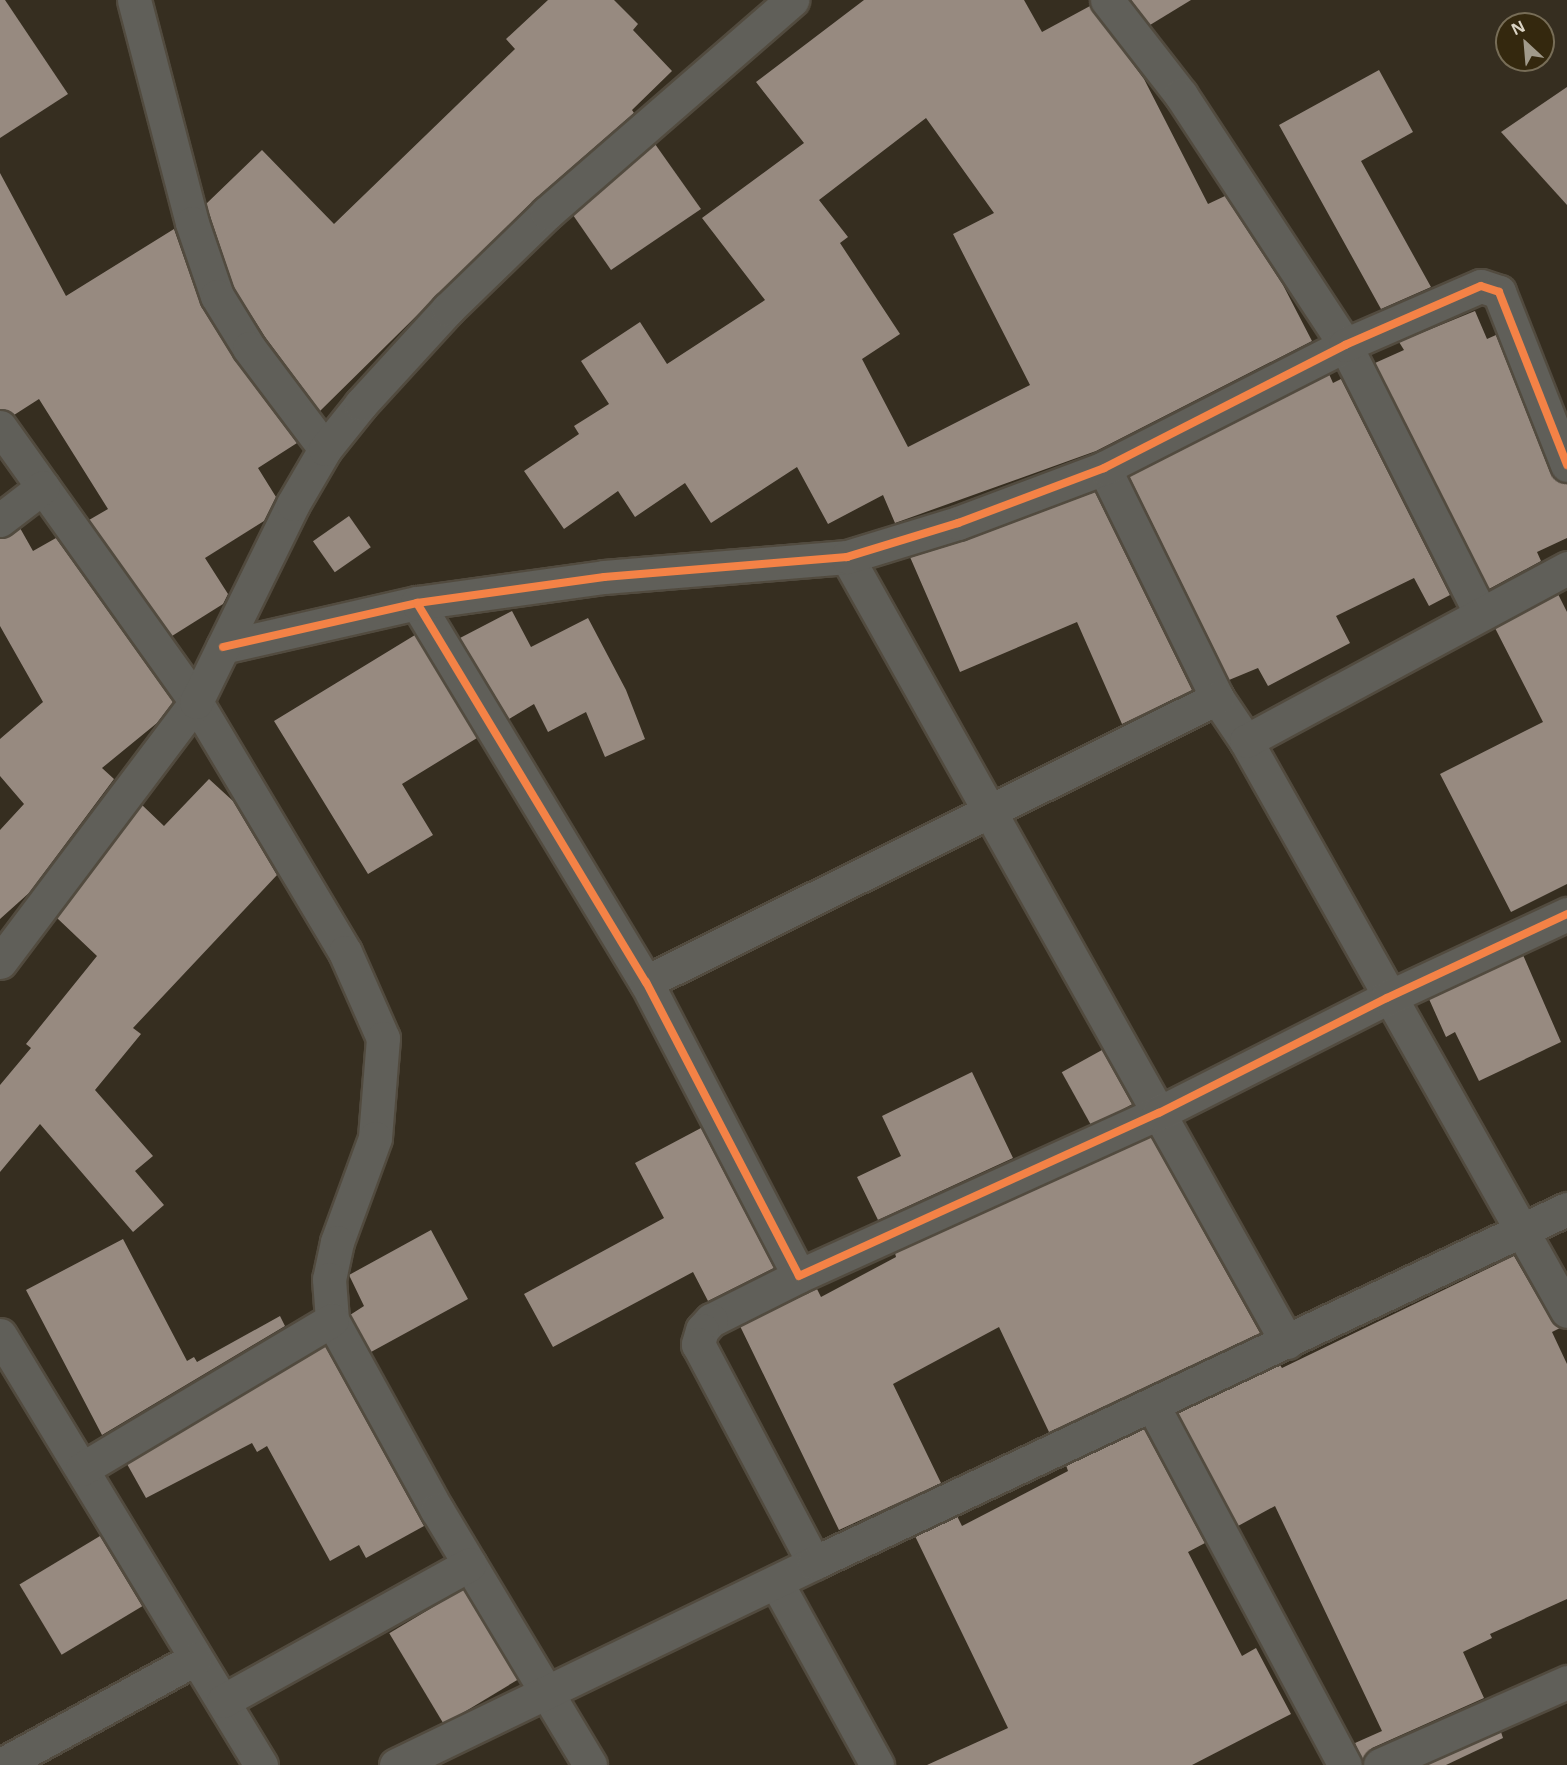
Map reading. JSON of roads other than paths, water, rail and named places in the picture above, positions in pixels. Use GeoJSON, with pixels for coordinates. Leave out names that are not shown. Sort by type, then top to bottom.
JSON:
{"type":"FeatureCollection","features":[{"type":"Feature","properties":{"kind":"street"},"geometry":{"type":"LineString","coordinates":[[134,0],[192,223],[217,296],[249,348],[325,449]]}},
{"type":"Feature","properties":{"kind":"street"},"geometry":{"type":"LineString","coordinates":[[0,962],[196,702],[293,504],[325,449],[448,309],[547,213],[792,0]]}},
{"type":"Feature","properties":{"kind":"street"},"geometry":{"type":"LineString","coordinates":[[1107,0],[1181,95],[1345,345],[1481,614]]}},
{"type":"Feature","properties":{"kind":"street"},"geometry":{"type":"LineString","coordinates":[[223,647],[417,603],[604,578],[847,556],[958,524],[1104,468],[1345,345],[1473,287],[1493,288],[1499,292],[1567,465]]}},
{"type":"Feature","properties":{"kind":"street"},"geometry":{"type":"LineString","coordinates":[[0,427],[196,702],[345,952],[383,1038],[375,1138],[337,1242],[329,1279],[332,1320],[470,1564],[590,1765]]}},
{"type":"Feature","properties":{"kind":"street"},"geometry":{"type":"LineString","coordinates":[[1104,468],[1217,698],[1246,741],[1387,998],[1567,1311]]}},
{"type":"Feature","properties":{"kind":"street"},"geometry":{"type":"LineString","coordinates":[[0,520],[43,488]]}},
{"type":"Feature","properties":{"kind":"street"},"geometry":{"type":"LineString","coordinates":[[847,556],[1287,1342]]}},
{"type":"Feature","properties":{"kind":"street"},"geometry":{"type":"LineString","coordinates":[[1246,741],[1567,568]]}},
{"type":"Feature","properties":{"kind":"street"},"geometry":{"type":"LineString","coordinates":[[417,603],[646,982],[799,1276]]}},
{"type":"Feature","properties":{"kind":"street"},"geometry":{"type":"LineString","coordinates":[[646,982],[990,814],[1217,698]]}},
{"type":"Feature","properties":{"kind":"street"},"geometry":{"type":"LineString","coordinates":[[814,1563],[698,1344],[702,1330],[711,1320],[799,1276],[1159,1113],[1387,998],[1567,914]]}},
{"type":"Feature","properties":{"kind":"street"},"geometry":{"type":"LineString","coordinates":[[396,1765],[776,1581],[1153,1406],[1567,1209]]}},
{"type":"Feature","properties":{"kind":"street"},"geometry":{"type":"LineString","coordinates":[[82,1469],[332,1320]]}},
{"type":"Feature","properties":{"kind":"street"},"geometry":{"type":"LineString","coordinates":[[0,1335],[261,1765]]}},
{"type":"Feature","properties":{"kind":"street"},"geometry":{"type":"LineString","coordinates":[[1153,1406],[1345,1765]]}},
{"type":"Feature","properties":{"kind":"street"},"geometry":{"type":"LineString","coordinates":[[223,1701],[470,1564]]}},
{"type":"Feature","properties":{"kind":"street"},"geometry":{"type":"LineString","coordinates":[[776,1581],[877,1765]]}},
{"type":"Feature","properties":{"kind":"street"},"geometry":{"type":"LineString","coordinates":[[1,1765],[195,1659]]}},
{"type":"Feature","properties":{"kind":"street"},"geometry":{"type":"LineString","coordinates":[[1380,1765],[1567,1682]]}}]}
